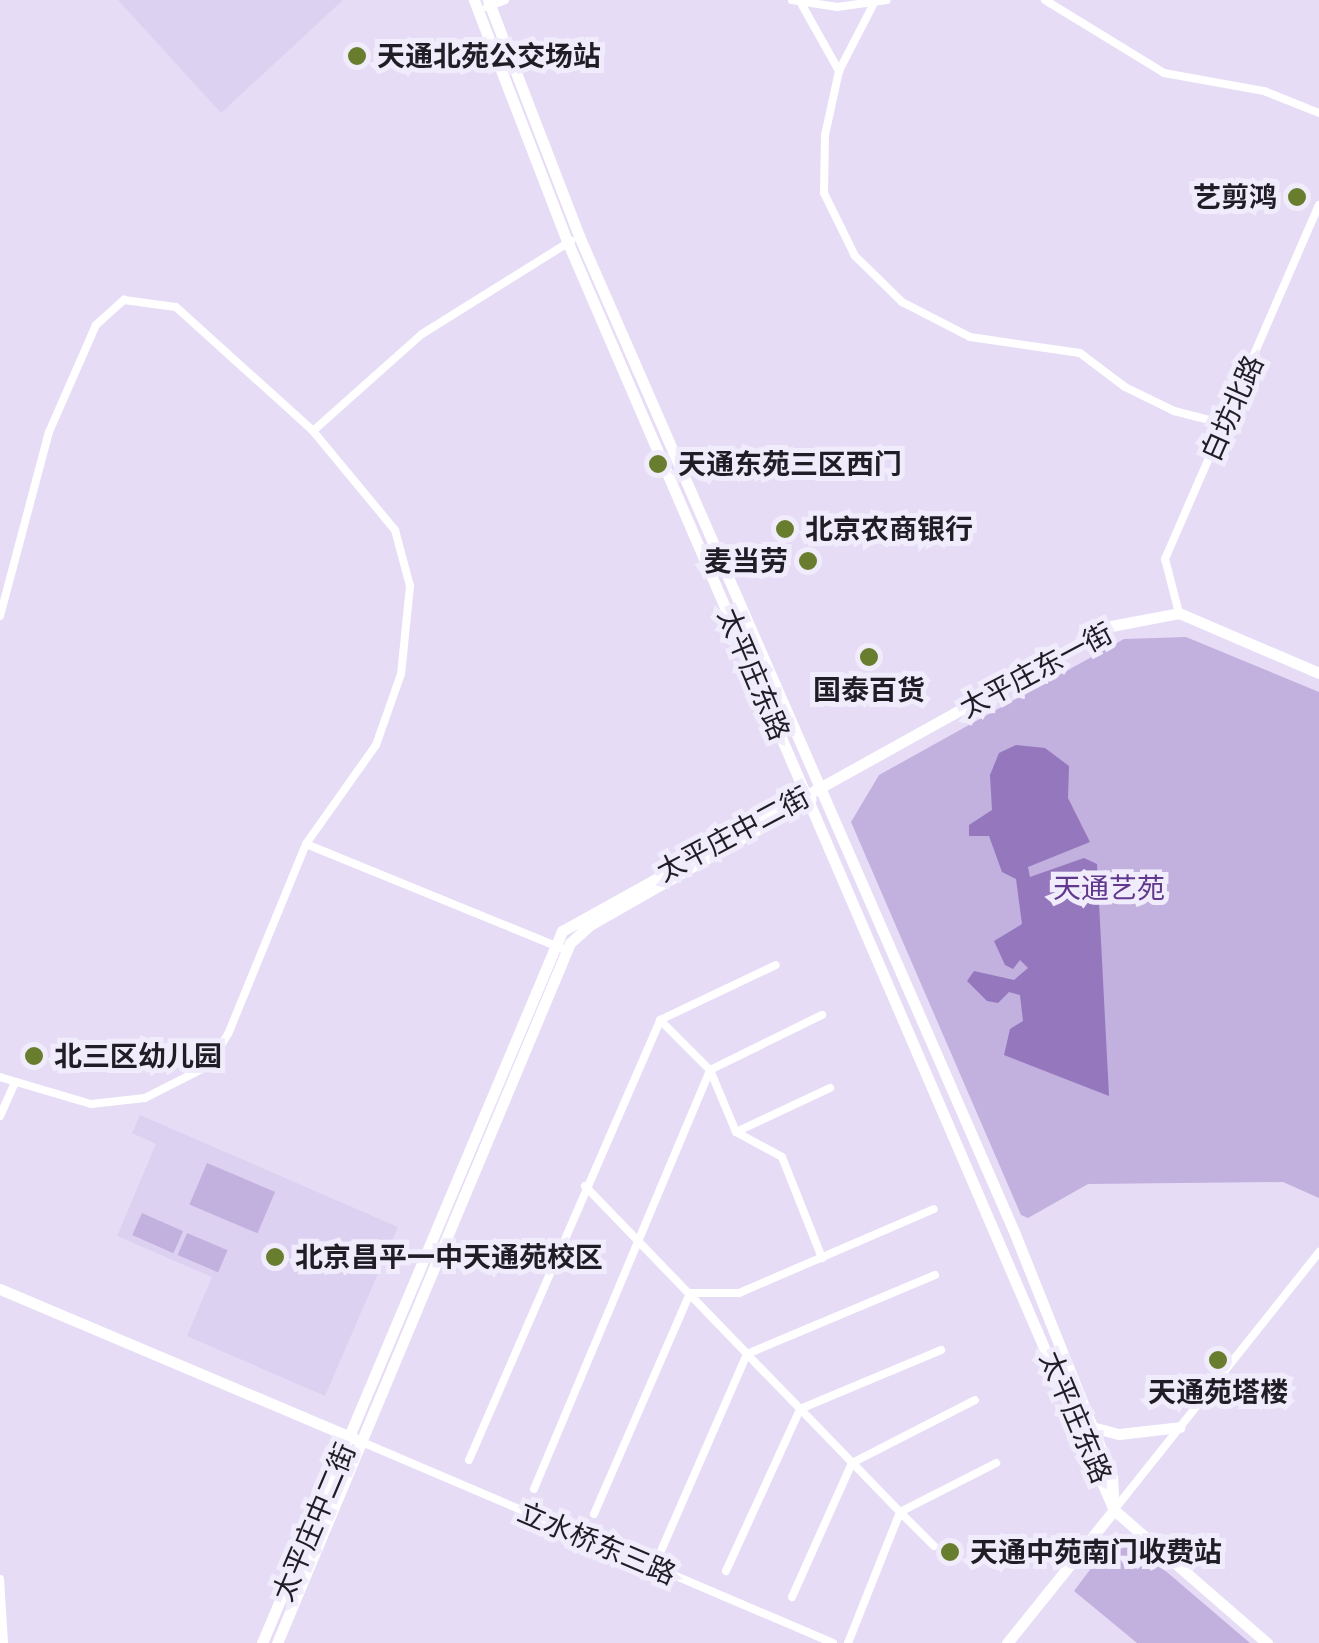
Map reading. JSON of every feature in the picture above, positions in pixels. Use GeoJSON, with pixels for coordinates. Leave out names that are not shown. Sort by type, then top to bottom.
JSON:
{"type":"FeatureCollection","features":[{"type":"Feature","properties":{"kind":"main road","name":"太平庄东路"},"geometry":{"type":"LineString","coordinates":[[483,4],[573,239],[806,798],[1114,1510],[1268,1643]]}},
{"type":"Feature","properties":{"kind":"main road","name":"太平庄东路"},"geometry":{"type":"LineString","coordinates":[[573,239],[818,787],[1092,1427],[1112,1476],[1114,1510]]}},
{"type":"Feature","properties":{"kind":"main road","name":"太平庄东一街"},"geometry":{"type":"LineString","coordinates":[[818,787],[1112,626],[1178,613]]}},
{"type":"Feature","properties":{"kind":"main road"},"geometry":{"type":"LineString","coordinates":[[1178,613],[1319,673]]}},
{"type":"Feature","properties":{"kind":"main road","name":"太平庄中二街"},"geometry":{"type":"LineString","coordinates":[[276,1643],[356,1439],[574,921],[806,798],[818,787]]}},
{"type":"Feature","properties":{"kind":"main road"},"geometry":{"type":"LineString","coordinates":[[0,1289],[356,1439]]}},
{"type":"Feature","properties":{"kind":"main road"},"geometry":{"type":"LineString","coordinates":[[1092,1427],[1118,1434],[1180,1427]]}},
{"type":"Feature","properties":{"kind":"main road","name":"太平庄中二街"},"geometry":{"type":"LineString","coordinates":[[262,1643],[356,1439]]}},
{"type":"Feature","properties":{"kind":"main road"},"geometry":{"type":"LineString","coordinates":[[1006,1643],[1114,1510]]}},
{"type":"Feature","properties":{"kind":"street"},"geometry":{"type":"LineString","coordinates":[[483,4],[505,0]]}},
{"type":"Feature","properties":{"kind":"street"},"geometry":{"type":"LineString","coordinates":[[792,0],[802,5],[874,5],[887,0]]}},
{"type":"Feature","properties":{"kind":"street"},"geometry":{"type":"LineString","coordinates":[[1045,0],[1164,73],[1264,91],[1319,113]]}},
{"type":"Feature","properties":{"kind":"street"},"geometry":{"type":"LineString","coordinates":[[802,5],[839,70]]}},
{"type":"Feature","properties":{"kind":"street"},"geometry":{"type":"LineString","coordinates":[[874,5],[839,70],[825,135],[824,193],[855,256],[902,302],[970,338],[1080,354],[1158,403],[1225,424]]}},
{"type":"Feature","properties":{"kind":"street","name":"白坊北路"},"geometry":{"type":"LineString","coordinates":[[1178,613],[1165,558],[1319,205]]}},
{"type":"Feature","properties":{"kind":"street"},"geometry":{"type":"LineString","coordinates":[[314,431],[422,334],[573,239]]}},
{"type":"Feature","properties":{"kind":"street"},"geometry":{"type":"LineString","coordinates":[[0,616],[48,432],[96,325],[124,300],[176,306],[314,431],[395,530],[410,586],[410,626],[376,745],[306,844],[228,1034],[208,1066],[145,1098],[91,1104],[0,1077]]}},
{"type":"Feature","properties":{"kind":"street"},"geometry":{"type":"LineString","coordinates":[[306,844],[560,948]]}},
{"type":"Feature","properties":{"kind":"street"},"geometry":{"type":"LineString","coordinates":[[468,1460],[660,1020],[776,965]]}},
{"type":"Feature","properties":{"kind":"street"},"geometry":{"type":"LineString","coordinates":[[534,1489],[710,1070],[822,1015]]}},
{"type":"Feature","properties":{"kind":"street"},"geometry":{"type":"LineString","coordinates":[[660,1020],[710,1070],[736,1132],[782,1157],[822,1258]]}},
{"type":"Feature","properties":{"kind":"street"},"geometry":{"type":"LineString","coordinates":[[0,1116],[14,1084]]}},
{"type":"Feature","properties":{"kind":"street"},"geometry":{"type":"LineString","coordinates":[[736,1132],[830,1088]]}},
{"type":"Feature","properties":{"kind":"street"},"geometry":{"type":"LineString","coordinates":[[585,1186],[934,1546]]}},
{"type":"Feature","properties":{"kind":"street"},"geometry":{"type":"LineString","coordinates":[[690,1294],[739,1293],[934,1209]]}},
{"type":"Feature","properties":{"kind":"street"},"geometry":{"type":"LineString","coordinates":[[1114,1510],[1319,1252]]}},
{"type":"Feature","properties":{"kind":"street"},"geometry":{"type":"LineString","coordinates":[[654,1567],[746,1354],[935,1275]]}},
{"type":"Feature","properties":{"kind":"street"},"geometry":{"type":"LineString","coordinates":[[594,1514],[690,1294]]}},
{"type":"Feature","properties":{"kind":"street"},"geometry":{"type":"LineString","coordinates":[[726,1571],[800,1409],[941,1350]]}},
{"type":"Feature","properties":{"kind":"street"},"geometry":{"type":"LineString","coordinates":[[792,1596],[852,1463],[975,1400]]}},
{"type":"Feature","properties":{"kind":"street","name":"立水桥东三路"},"geometry":{"type":"LineString","coordinates":[[356,1439],[833,1643]]}},
{"type":"Feature","properties":{"kind":"street"},"geometry":{"type":"LineString","coordinates":[[848,1643],[900,1512],[996,1463]]}},
{"type":"Feature","properties":{"kind":"street"},"geometry":{"type":"LineString","coordinates":[[0,1579],[4,1643]]}},
{"type":"Feature","properties":{"kind":"shaded area"},"geometry":{"type":"Polygon","coordinates":[[[118,0],[343,0],[221,113],[118,0]]]}},
{"type":"Feature","properties":{"kind":"shaded area"},"geometry":{"type":"Polygon","coordinates":[[[1016,745],[1045,748],[1069,766],[1068,798],[1090,842],[1028,867],[1030,877],[1084,858],[1097,864],[1109,1096],[1004,1055],[1010,1029],[1023,1021],[1020,995],[1009,992],[998,1003],[987,1001],[967,981],[974,971],[1014,980],[1028,968],[1020,960],[1013,969],[1005,965],[994,941],[1022,924],[1016,879],[1002,872],[989,836],[969,836],[969,825],[992,810],[990,775],[999,753],[1016,745]]]}},
{"type":"Feature","properties":{"kind":"shaded area","name":"北京昌平一中天通苑校区"},"geometry":{"type":"Polygon","coordinates":[[[140,1115],[398,1227],[325,1396],[187,1336],[212,1277],[117,1236],[156,1144],[132,1133],[140,1115]]]}},
{"type":"Feature","properties":{"kind":"green space","name":"天通艺苑"},"geometry":{"type":"Polygon","coordinates":[[[1186,637],[1319,692],[1319,1198],[1283,1182],[1088,1184],[1028,1218],[1021,1215],[851,822],[879,775],[1124,639],[1186,637]]]}},
{"type":"Feature","properties":{"kind":"green space"},"geometry":{"type":"Polygon","coordinates":[[[207,1163],[275,1192],[258,1233],[189,1204],[207,1163]]]}},
{"type":"Feature","properties":{"kind":"green space"},"geometry":{"type":"Polygon","coordinates":[[[142,1213],[183,1231],[173,1253],[132,1235],[142,1213]]]}},
{"type":"Feature","properties":{"kind":"green space"},"geometry":{"type":"Polygon","coordinates":[[[187,1233],[228,1250],[218,1272],[178,1255],[187,1233]]]}},
{"type":"Feature","properties":{"kind":"green space"},"geometry":{"type":"Polygon","coordinates":[[[1130,1547],[1141,1550],[1250,1643],[1137,1643],[1074,1591],[1104,1551],[1130,1547]]]}},
{"type":"Feature","properties":{"kind":"place","name":"天通北苑公交场站"},"geometry":{"type":"Point","coordinates":[357,56]}},
{"type":"Feature","properties":{"kind":"place","name":"艺剪鸿"},"geometry":{"type":"Point","coordinates":[1297,197]}},
{"type":"Feature","properties":{"kind":"place","name":"天通东苑三区西门"},"geometry":{"type":"Point","coordinates":[658,464]}},
{"type":"Feature","properties":{"kind":"place","name":"北京农商银行"},"geometry":{"type":"Point","coordinates":[785,529]}},
{"type":"Feature","properties":{"kind":"place","name":"麦当劳"},"geometry":{"type":"Point","coordinates":[808,561]}},
{"type":"Feature","properties":{"kind":"place","name":"国泰百货"},"geometry":{"type":"Point","coordinates":[869,657]}},
{"type":"Feature","properties":{"kind":"place","name":"北三区幼儿园"},"geometry":{"type":"Point","coordinates":[34,1056]}},
{"type":"Feature","properties":{"kind":"place","name":"北京昌平一中天通苑校区"},"geometry":{"type":"Point","coordinates":[275,1257]}},
{"type":"Feature","properties":{"kind":"place","name":"天通苑塔楼"},"geometry":{"type":"Point","coordinates":[1218,1360]}},
{"type":"Feature","properties":{"kind":"place","name":"天通中苑南门收费站"},"geometry":{"type":"Point","coordinates":[950,1552]}}]}
